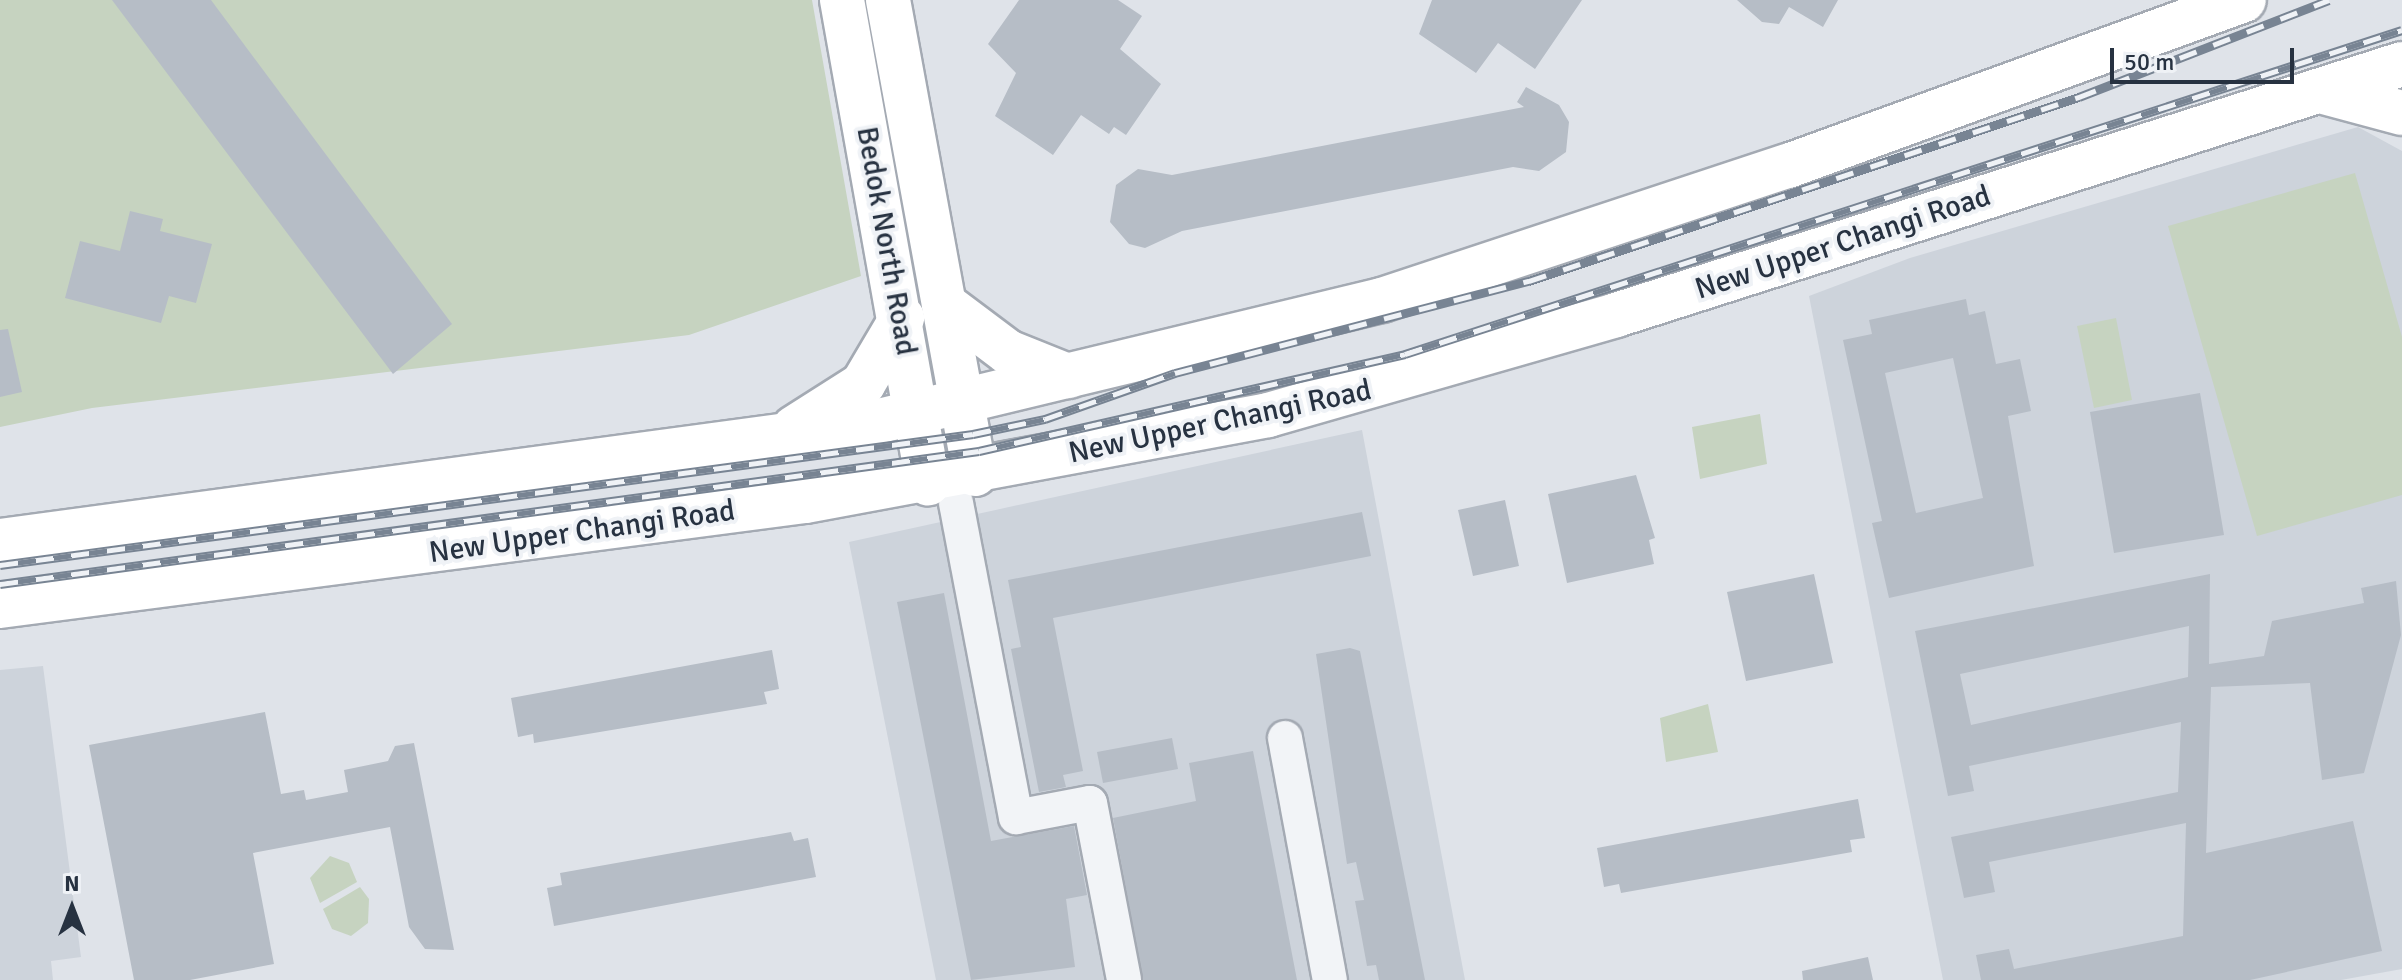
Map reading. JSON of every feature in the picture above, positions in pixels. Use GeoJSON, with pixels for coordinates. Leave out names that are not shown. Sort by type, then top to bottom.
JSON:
{"type":"FeatureCollection","features":[{"type":"Feature","properties":{"kind":"main road","name":"Bedok North Road"},"geometry":{"type":"LineString","coordinates":[[842,0],[902,318],[915,412],[953,486]]}},
{"type":"Feature","properties":{"kind":"main road","name":"Bedok North Road"},"geometry":{"type":"LineString","coordinates":[[888,0],[961,400],[953,486]]}},
{"type":"Feature","properties":{"kind":"main road"},"geometry":{"type":"LineString","coordinates":[[0,541],[775,440],[915,412],[1068,376],[1382,300],[1535,252],[2244,0]]}},
{"type":"Feature","properties":{"kind":"main road","name":"New Upper Changi Road"},"geometry":{"type":"LineString","coordinates":[[0,606],[953,486],[1371,390],[2402,64]]}},
{"type":"Feature","properties":{"kind":"main road"},"geometry":{"type":"LineString","coordinates":[[2319,91],[2402,113]]}},
{"type":"Feature","properties":{"kind":"main road"},"geometry":{"type":"LineString","coordinates":[[944,304],[1008,352],[1068,376]]}},
{"type":"Feature","properties":{"kind":"main road"},"geometry":{"type":"LineString","coordinates":[[775,440],[863,384],[902,318]]}},
{"type":"Feature","properties":{"kind":"street"},"geometry":{"type":"LineString","coordinates":[[953,486],[1016,817],[1090,803],[1124,980]]}},
{"type":"Feature","properties":{"kind":"street"},"geometry":{"type":"LineString","coordinates":[[1285,738],[1330,980]]}},
{"type":"Feature","properties":{"kind":"shaded area"},"geometry":{"type":"Polygon","coordinates":[[[2358,127],[2402,151],[2402,969],[2341,980],[1943,980],[1809,296],[1910,258],[2358,127]]]}},
{"type":"Feature","properties":{"kind":"shaded area"},"geometry":{"type":"Polygon","coordinates":[[[1362,430],[1465,980],[936,980],[849,542],[1362,430]]]}},
{"type":"Feature","properties":{"kind":"shaded area"},"geometry":{"type":"Polygon","coordinates":[[[43,666],[81,957],[51,961],[53,980],[0,980],[0,670],[43,666]]]}},
{"type":"Feature","properties":{"kind":"green space"},"geometry":{"type":"Polygon","coordinates":[[[0,0],[812,0],[861,276],[689,335],[92,408],[0,427],[0,0]]]}},
{"type":"Feature","properties":{"kind":"green space"},"geometry":{"type":"Polygon","coordinates":[[[2355,173],[2402,337],[2402,495],[2257,536],[2168,226],[2355,173]]]}},
{"type":"Feature","properties":{"kind":"green space"},"geometry":{"type":"Polygon","coordinates":[[[2116,318],[2132,400],[2094,408],[2077,326],[2116,318]]]}},
{"type":"Feature","properties":{"kind":"green space"},"geometry":{"type":"Polygon","coordinates":[[[1760,414],[1767,464],[1700,479],[1692,427],[1760,414]]]}},
{"type":"Feature","properties":{"kind":"green space"},"geometry":{"type":"Polygon","coordinates":[[[1708,704],[1718,752],[1666,762],[1660,718],[1708,704]]]}},
{"type":"Feature","properties":{"kind":"green space"},"geometry":{"type":"Polygon","coordinates":[[[330,856],[349,863],[357,882],[320,903],[310,878],[330,856]]]}},
{"type":"Feature","properties":{"kind":"green space"},"geometry":{"type":"Polygon","coordinates":[[[360,887],[369,899],[368,923],[351,936],[332,929],[323,909],[360,887]]]}},
{"type":"Feature","properties":{"kind":"building"},"geometry":{"type":"Polygon","coordinates":[[[112,0],[211,0],[452,324],[393,374],[112,0]]]}},
{"type":"Feature","properties":{"kind":"building"},"geometry":{"type":"Polygon","coordinates":[[[1019,0],[1118,0],[1142,16],[1120,49],[1161,84],[1126,135],[1114,127],[1109,134],[1081,115],[1053,155],[995,116],[1016,73],[988,44],[1019,0]]]}},
{"type":"Feature","properties":{"kind":"building"},"geometry":{"type":"Polygon","coordinates":[[[1432,0],[1582,0],[1535,69],[1498,43],[1476,73],[1419,34],[1432,0]]]}},
{"type":"Feature","properties":{"kind":"building"},"geometry":{"type":"Polygon","coordinates":[[[1737,0],[1838,0],[1823,27],[1789,7],[1779,24],[1762,22],[1737,0]]]}},
{"type":"Feature","properties":{"kind":"building"},"geometry":{"type":"Polygon","coordinates":[[[1526,87],[1559,105],[1569,122],[1566,152],[1539,171],[1513,167],[1182,231],[1145,248],[1129,244],[1110,222],[1116,185],[1138,169],[1172,175],[1524,107],[1517,102],[1526,87]]]}},
{"type":"Feature","properties":{"kind":"building"},"geometry":{"type":"Polygon","coordinates":[[[130,211],[163,219],[160,231],[212,244],[196,303],[169,296],[161,323],[65,298],[80,241],[120,251],[130,211]]]}},
{"type":"Feature","properties":{"kind":"building"},"geometry":{"type":"Polygon","coordinates":[[[1966,299],[1969,315],[1985,311],[1996,364],[2020,359],[2031,411],[2008,416],[2034,566],[1889,598],[1872,523],[1882,521],[1843,340],[1872,334],[1869,320],[1966,299]],[[1953,358],[1885,373],[1916,513],[1983,498],[1953,358]]]}},
{"type":"Feature","properties":{"kind":"building"},"geometry":{"type":"Polygon","coordinates":[[[8,329],[22,392],[0,397],[0,330],[8,329]]]}},
{"type":"Feature","properties":{"kind":"building"},"geometry":{"type":"Polygon","coordinates":[[[2200,393],[2224,535],[2114,553],[2090,412],[2200,393]]]}},
{"type":"Feature","properties":{"kind":"building"},"geometry":{"type":"Polygon","coordinates":[[[1636,475],[1655,538],[1649,540],[1654,564],[1567,583],[1548,494],[1636,475]]]}},
{"type":"Feature","properties":{"kind":"building"},"geometry":{"type":"Polygon","coordinates":[[[1505,500],[1519,566],[1473,576],[1458,510],[1505,500]]]}},
{"type":"Feature","properties":{"kind":"building"},"geometry":{"type":"Polygon","coordinates":[[[1362,512],[1371,556],[1053,618],[1083,771],[1063,775],[1066,787],[1039,792],[1011,649],[1021,647],[1008,580],[1362,512]]]}},
{"type":"Feature","properties":{"kind":"building"},"geometry":{"type":"Polygon","coordinates":[[[1814,574],[1833,663],[1746,681],[1727,592],[1814,574]]]}},
{"type":"Feature","properties":{"kind":"building"},"geometry":{"type":"Polygon","coordinates":[[[2210,574],[2209,664],[2264,656],[2272,621],[2364,603],[2361,588],[2396,581],[2401,635],[2364,773],[2322,780],[2310,683],[2211,687],[2206,853],[2353,821],[2382,951],[2250,980],[1981,980],[1976,955],[2009,949],[2014,969],[2183,936],[2186,823],[1989,862],[1995,892],[1964,898],[1951,837],[2178,792],[2181,722],[1969,766],[1974,791],[1948,796],[1915,631],[2210,574]],[[2189,626],[1960,674],[1971,725],[2188,677],[2189,626]]]}},
{"type":"Feature","properties":{"kind":"building"},"geometry":{"type":"Polygon","coordinates":[[[944,593],[991,841],[1074,826],[1087,895],[1066,899],[1075,967],[971,980],[897,602],[944,593]]]}},
{"type":"Feature","properties":{"kind":"building"},"geometry":{"type":"Polygon","coordinates":[[[1350,648],[1360,651],[1425,980],[1379,980],[1376,965],[1367,966],[1355,901],[1364,900],[1356,862],[1347,864],[1316,654],[1350,648]]]}},
{"type":"Feature","properties":{"kind":"building"},"geometry":{"type":"Polygon","coordinates":[[[772,650],[779,689],[764,692],[767,704],[534,743],[533,734],[518,737],[511,698],[772,650]]]}},
{"type":"Feature","properties":{"kind":"building"},"geometry":{"type":"Polygon","coordinates":[[[265,712],[281,794],[304,790],[306,800],[348,792],[344,770],[388,761],[395,746],[414,743],[454,950],[425,949],[409,927],[390,827],[253,853],[274,964],[190,980],[134,980],[89,745],[265,712]]]}},
{"type":"Feature","properties":{"kind":"building"},"geometry":{"type":"Polygon","coordinates":[[[1172,738],[1178,769],[1103,783],[1097,752],[1172,738]]]}},
{"type":"Feature","properties":{"kind":"building"},"geometry":{"type":"Polygon","coordinates":[[[1253,751],[1297,980],[1143,980],[1113,818],[1196,801],[1189,763],[1253,751]]]}},
{"type":"Feature","properties":{"kind":"building"},"geometry":{"type":"Polygon","coordinates":[[[1858,799],[1865,838],[1850,840],[1852,852],[1621,893],[1619,884],[1604,887],[1597,848],[1858,799]]]}},
{"type":"Feature","properties":{"kind":"building"},"geometry":{"type":"Polygon","coordinates":[[[791,832],[794,841],[808,838],[816,877],[554,926],[547,888],[562,885],[560,873],[791,832]]]}},
{"type":"Feature","properties":{"kind":"building"},"geometry":{"type":"Polygon","coordinates":[[[1868,957],[1873,980],[1803,980],[1802,971],[1868,957]]]}},
{"type":"Feature","properties":{"kind":"railway"},"geometry":{"type":"LineString","coordinates":[[0,565],[973,434],[1045,419],[1175,373],[1529,281],[2079,97],[2329,0]]}},
{"type":"Feature","properties":{"kind":"railway"},"geometry":{"type":"LineString","coordinates":[[0,584],[979,451],[1405,354],[2402,30]]}}]}
